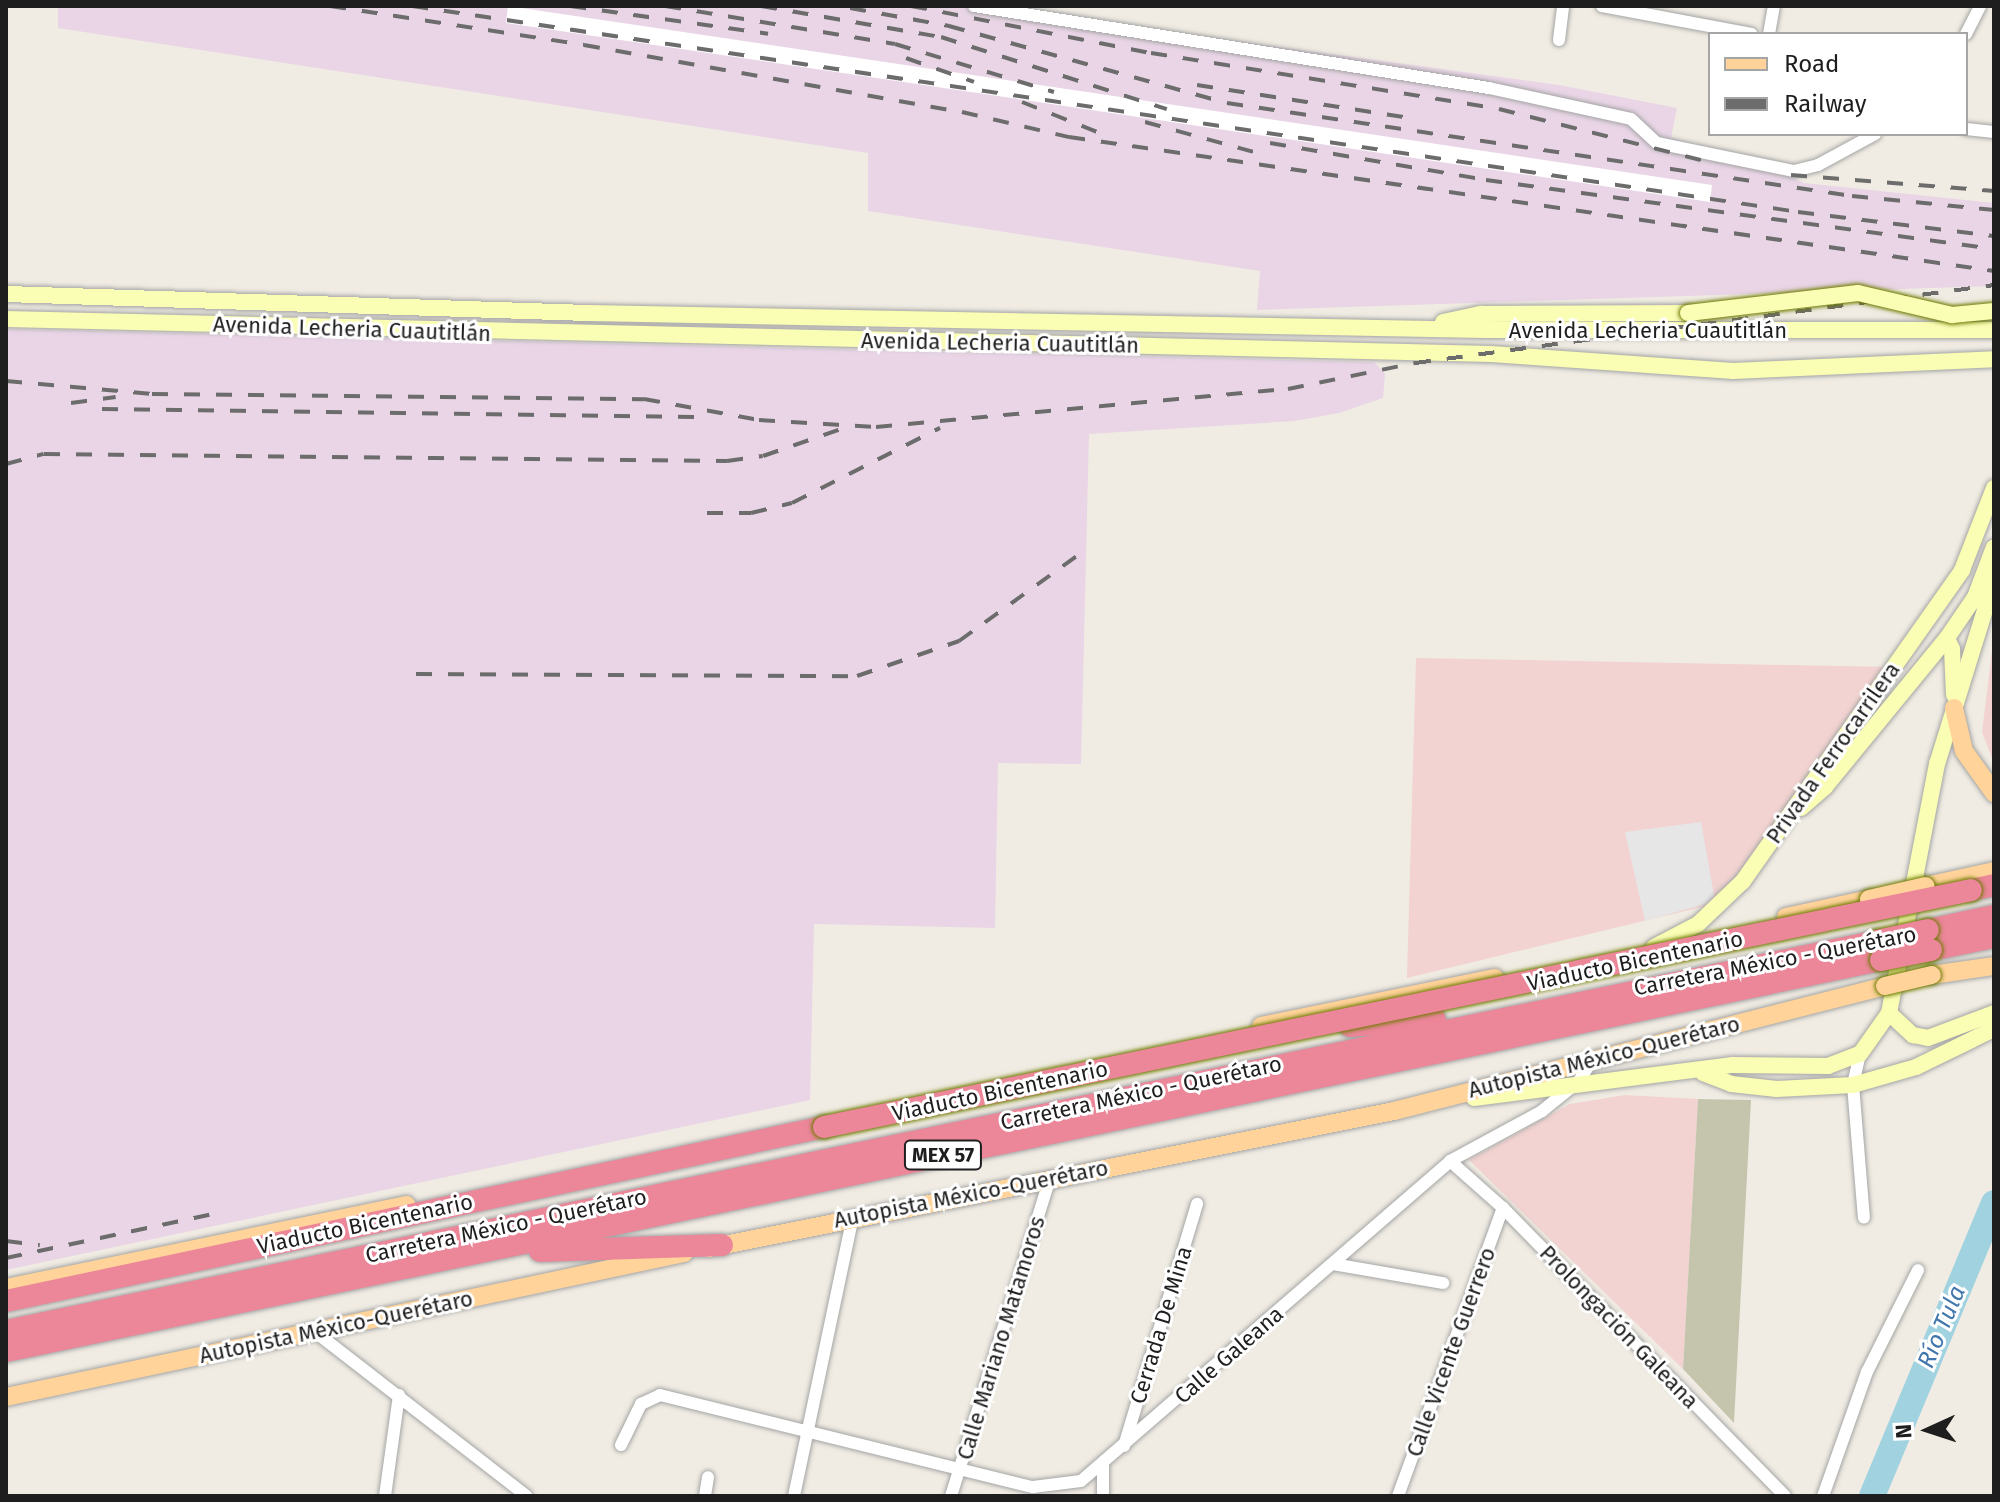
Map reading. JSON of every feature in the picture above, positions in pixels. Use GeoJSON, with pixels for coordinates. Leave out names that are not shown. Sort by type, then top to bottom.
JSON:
{"type":"FeatureCollection","features":[{"type":"Feature","properties":{"kind":"highway","name":"Viaducto Bicentenario"},"geometry":{"type":"LineString","coordinates":[[6,1301],[896,1109],[1994,885]]}},
{"type":"Feature","properties":{"kind":"highway","name":"Carretera México - Querétaro"},"geometry":{"type":"LineString","coordinates":[[6,1351],[1879,951],[1929,940],[1994,916]]}},
{"type":"Feature","properties":{"kind":"highway","name":"Carretera México - Querétaro"},"geometry":{"type":"LineString","coordinates":[[1929,940],[1994,937]]}},
{"type":"Feature","properties":{"kind":"highway","name":"Carretera México - Querétaro"},"geometry":{"type":"LineString","coordinates":[[6,1331],[1528,1011],[1879,951]]}},
{"type":"Feature","properties":{"kind":"highway"},"geometry":{"type":"LineString","coordinates":[[1210,1037],[1528,1011]]}},
{"type":"Feature","properties":{"kind":"highway"},"geometry":{"type":"LineString","coordinates":[[623,1201],[896,1109]]}},
{"type":"Feature","properties":{"kind":"highway"},"geometry":{"type":"LineString","coordinates":[[479,1252],[722,1245]]}},
{"type":"Feature","properties":{"kind":"main road"},"geometry":{"type":"LineString","coordinates":[[1417,327],[1482,314],[1688,313],[1858,293],[1952,315],[1994,311]]}},
{"type":"Feature","properties":{"kind":"main road","name":"Avenida Lecheria Cuautitlán"},"geometry":{"type":"LineString","coordinates":[[6,294],[589,313],[1653,333],[1994,330]]}},
{"type":"Feature","properties":{"kind":"main road"},"geometry":{"type":"LineString","coordinates":[[588,335],[589,313]]}},
{"type":"Feature","properties":{"kind":"main road","name":"Avenida Lecheria Cuautitlán"},"geometry":{"type":"LineString","coordinates":[[6,319],[1461,353],[1733,371],[1994,359]]}},
{"type":"Feature","properties":{"kind":"main road","name":"Privada Ferrocarrilera"},"geometry":{"type":"LineString","coordinates":[[1654,947],[1724,904],[1962,570],[1981,528],[1994,488]]}},
{"type":"Feature","properties":{"kind":"main road"},"geometry":{"type":"LineString","coordinates":[[1778,827],[1825,787],[1947,638],[1975,597],[1994,547]]}},
{"type":"Feature","properties":{"kind":"main road"},"geometry":{"type":"LineString","coordinates":[[1394,1111],[1579,1081],[1703,1073],[1733,1065],[1828,1066],[1860,1054],[1889,1013],[1937,764],[1994,581]]}},
{"type":"Feature","properties":{"kind":"main road"},"geometry":{"type":"LineString","coordinates":[[1947,638],[1952,649],[1954,708],[1964,751],[1994,793]]}},
{"type":"Feature","properties":{"kind":"main road"},"geometry":{"type":"LineString","coordinates":[[6,1288],[896,1109],[1210,1037],[1654,947],[1994,871]]}},
{"type":"Feature","properties":{"kind":"main road","name":"Autopista México-Querétaro"},"geometry":{"type":"LineString","coordinates":[[6,1397],[853,1216],[1394,1111],[1885,986],[1994,966]]}},
{"type":"Feature","properties":{"kind":"main road"},"geometry":{"type":"LineString","coordinates":[[1889,1013],[1913,1035],[1928,1038],[1994,1013]]}},
{"type":"Feature","properties":{"kind":"main road"},"geometry":{"type":"LineString","coordinates":[[1703,1073],[1731,1084],[1777,1089],[1853,1085],[1916,1067],[1994,1029]]}},
{"type":"Feature","properties":{"kind":"street"},"geometry":{"type":"LineString","coordinates":[[974,6],[1489,88],[1631,119],[1657,143],[1794,171],[1818,165],[1871,136]]}},
{"type":"Feature","properties":{"kind":"street"},"geometry":{"type":"LineString","coordinates":[[1559,40],[1563,6]]}},
{"type":"Feature","properties":{"kind":"street"},"geometry":{"type":"LineString","coordinates":[[1602,6],[1654,11],[1743,32]]}},
{"type":"Feature","properties":{"kind":"street"},"geometry":{"type":"LineString","coordinates":[[1769,32],[1774,6]]}},
{"type":"Feature","properties":{"kind":"street"},"geometry":{"type":"LineString","coordinates":[[1967,32],[1980,6]]}},
{"type":"Feature","properties":{"kind":"street"},"geometry":{"type":"LineString","coordinates":[[1968,129],[1994,132]]}},
{"type":"Feature","properties":{"kind":"street"},"geometry":{"type":"LineString","coordinates":[[1860,1054],[1853,1085],[1864,1218]]}},
{"type":"Feature","properties":{"kind":"street","name":"Calle Galeana"},"geometry":{"type":"LineString","coordinates":[[621,1445],[641,1404],[660,1395],[960,1469],[1056,1488],[1081,1481],[1450,1161],[1542,1111],[1579,1081],[1593,1059]]}},
{"type":"Feature","properties":{"kind":"street","name":"Prolongación Galeana"},"geometry":{"type":"LineString","coordinates":[[1450,1161],[1503,1208],[1785,1496]]}},
{"type":"Feature","properties":{"kind":"street","name":"Calle Mariano Matamoros"},"geometry":{"type":"LineString","coordinates":[[951,1496],[1050,1179]]}},
{"type":"Feature","properties":{"kind":"street","name":"Cerrada De Mina"},"geometry":{"type":"LineString","coordinates":[[1124,1446],[1197,1204]]}},
{"type":"Feature","properties":{"kind":"street","name":"Calle Vicente Guerrero"},"geometry":{"type":"LineString","coordinates":[[1398,1496],[1503,1208]]}},
{"type":"Feature","properties":{"kind":"street"},"geometry":{"type":"LineString","coordinates":[[794,1496],[811,1430],[853,1216]]}},
{"type":"Feature","properties":{"kind":"street"},"geometry":{"type":"LineString","coordinates":[[1333,1264],[1443,1283]]}},
{"type":"Feature","properties":{"kind":"street"},"geometry":{"type":"LineString","coordinates":[[1823,1496],[1867,1372],[1918,1270]]}},
{"type":"Feature","properties":{"kind":"street"},"geometry":{"type":"LineString","coordinates":[[314,1331],[527,1496]]}},
{"type":"Feature","properties":{"kind":"street"},"geometry":{"type":"LineString","coordinates":[[385,1496],[399,1395]]}},
{"type":"Feature","properties":{"kind":"street"},"geometry":{"type":"LineString","coordinates":[[1103,1464],[1103,1496]]}},
{"type":"Feature","properties":{"kind":"street"},"geometry":{"type":"LineString","coordinates":[[705,1496],[708,1477]]}},
{"type":"Feature","properties":{"kind":"shaded area"},"geometry":{"type":"Polygon","coordinates":[[[58,6],[979,6],[1559,85],[1677,108],[1671,138],[1742,157],[1804,183],[1994,203],[1994,286],[1257,310],[1260,271],[868,211],[868,153],[58,28],[58,6]]]}},
{"type":"Feature","properties":{"kind":"shaded area"},"geometry":{"type":"Polygon","coordinates":[[[6,329],[1374,362],[1385,374],[1383,398],[1339,413],[1294,421],[1089,434],[1081,764],[998,763],[995,928],[814,924],[810,1100],[6,1270],[6,329]]]}},
{"type":"Feature","properties":{"kind":"shaded area"},"geometry":{"type":"Polygon","coordinates":[[[1994,635],[1994,763],[1982,732],[1994,635]]]}},
{"type":"Feature","properties":{"kind":"shaded area"},"geometry":{"type":"Polygon","coordinates":[[[1416,658],[1892,667],[1798,787],[1737,882],[1702,907],[1407,978],[1416,658]]]}},
{"type":"Feature","properties":{"kind":"shaded area"},"geometry":{"type":"Polygon","coordinates":[[[1701,822],[1715,901],[1645,921],[1625,832],[1701,822]]]}},
{"type":"Feature","properties":{"kind":"shaded area"},"geometry":{"type":"Polygon","coordinates":[[[1625,1095],[1698,1099],[1683,1369],[1469,1160],[1570,1104],[1625,1095]]]}},
{"type":"Feature","properties":{"kind":"shaded area"},"geometry":{"type":"Polygon","coordinates":[[[1698,1099],[1751,1100],[1734,1423],[1683,1369],[1698,1099]]]}},
{"type":"Feature","properties":{"kind":"pier"},"geometry":{"type":"Polygon","coordinates":[[[508,6],[1712,185],[1710,202],[506,23],[508,6]]]}},
{"type":"Feature","properties":{"kind":"waterway","name":"Río Tula"},"geometry":{"type":"LineString","coordinates":[[1872,1496],[1994,1203]]}},
{"type":"Feature","properties":{"kind":"railway"},"geometry":{"type":"LineString","coordinates":[[330,6],[584,45],[962,112],[1069,137],[1994,271]]}},
{"type":"Feature","properties":{"kind":"railway"},"geometry":{"type":"LineString","coordinates":[[412,6],[1798,212],[1994,236]]}},
{"type":"Feature","properties":{"kind":"railway"},"geometry":{"type":"LineString","coordinates":[[570,6],[768,34]]}},
{"type":"Feature","properties":{"kind":"railway"},"geometry":{"type":"LineString","coordinates":[[665,6],[895,44],[1054,92]]}},
{"type":"Feature","properties":{"kind":"railway"},"geometry":{"type":"LineString","coordinates":[[761,6],[941,37],[1167,109]]}},
{"type":"Feature","properties":{"kind":"railway"},"geometry":{"type":"LineString","coordinates":[[911,6],[1151,53],[1499,109],[1716,164]]}},
{"type":"Feature","properties":{"kind":"railway"},"geometry":{"type":"LineString","coordinates":[[850,8],[949,26],[1227,103],[1852,196],[1994,210]]}},
{"type":"Feature","properties":{"kind":"railway"},"geometry":{"type":"LineString","coordinates":[[906,58],[974,82]]}},
{"type":"Feature","properties":{"kind":"railway"},"geometry":{"type":"LineString","coordinates":[[1197,85],[1411,118]]}},
{"type":"Feature","properties":{"kind":"railway"},"geometry":{"type":"LineString","coordinates":[[1022,102],[1100,133]]}},
{"type":"Feature","properties":{"kind":"railway"},"geometry":{"type":"LineString","coordinates":[[1145,122],[1261,154]]}},
{"type":"Feature","properties":{"kind":"railway"},"geometry":{"type":"LineString","coordinates":[[1270,143],[1486,180],[1994,249]]}},
{"type":"Feature","properties":{"kind":"railway"},"geometry":{"type":"LineString","coordinates":[[1791,175],[1994,191]]}},
{"type":"Feature","properties":{"kind":"railway"},"geometry":{"type":"LineString","coordinates":[[6,381],[152,394],[644,399],[759,420],[876,427],[1288,389],[1415,363],[1994,285]]}},
{"type":"Feature","properties":{"kind":"railway"},"geometry":{"type":"LineString","coordinates":[[71,403],[116,397]]}},
{"type":"Feature","properties":{"kind":"railway"},"geometry":{"type":"LineString","coordinates":[[102,409],[695,417]]}},
{"type":"Feature","properties":{"kind":"railway"},"geometry":{"type":"LineString","coordinates":[[707,513],[751,513],[792,503],[940,428]]}},
{"type":"Feature","properties":{"kind":"railway"},"geometry":{"type":"LineString","coordinates":[[6,464],[44,454],[727,461],[763,456],[841,429]]}},
{"type":"Feature","properties":{"kind":"railway"},"geometry":{"type":"LineString","coordinates":[[416,674],[857,676],[959,641],[1084,551]]}},
{"type":"Feature","properties":{"kind":"railway"},"geometry":{"type":"LineString","coordinates":[[6,1258],[209,1215]]}},
{"type":"Feature","properties":{"kind":"railway"},"geometry":{"type":"LineString","coordinates":[[6,1241],[40,1245]]}}]}
